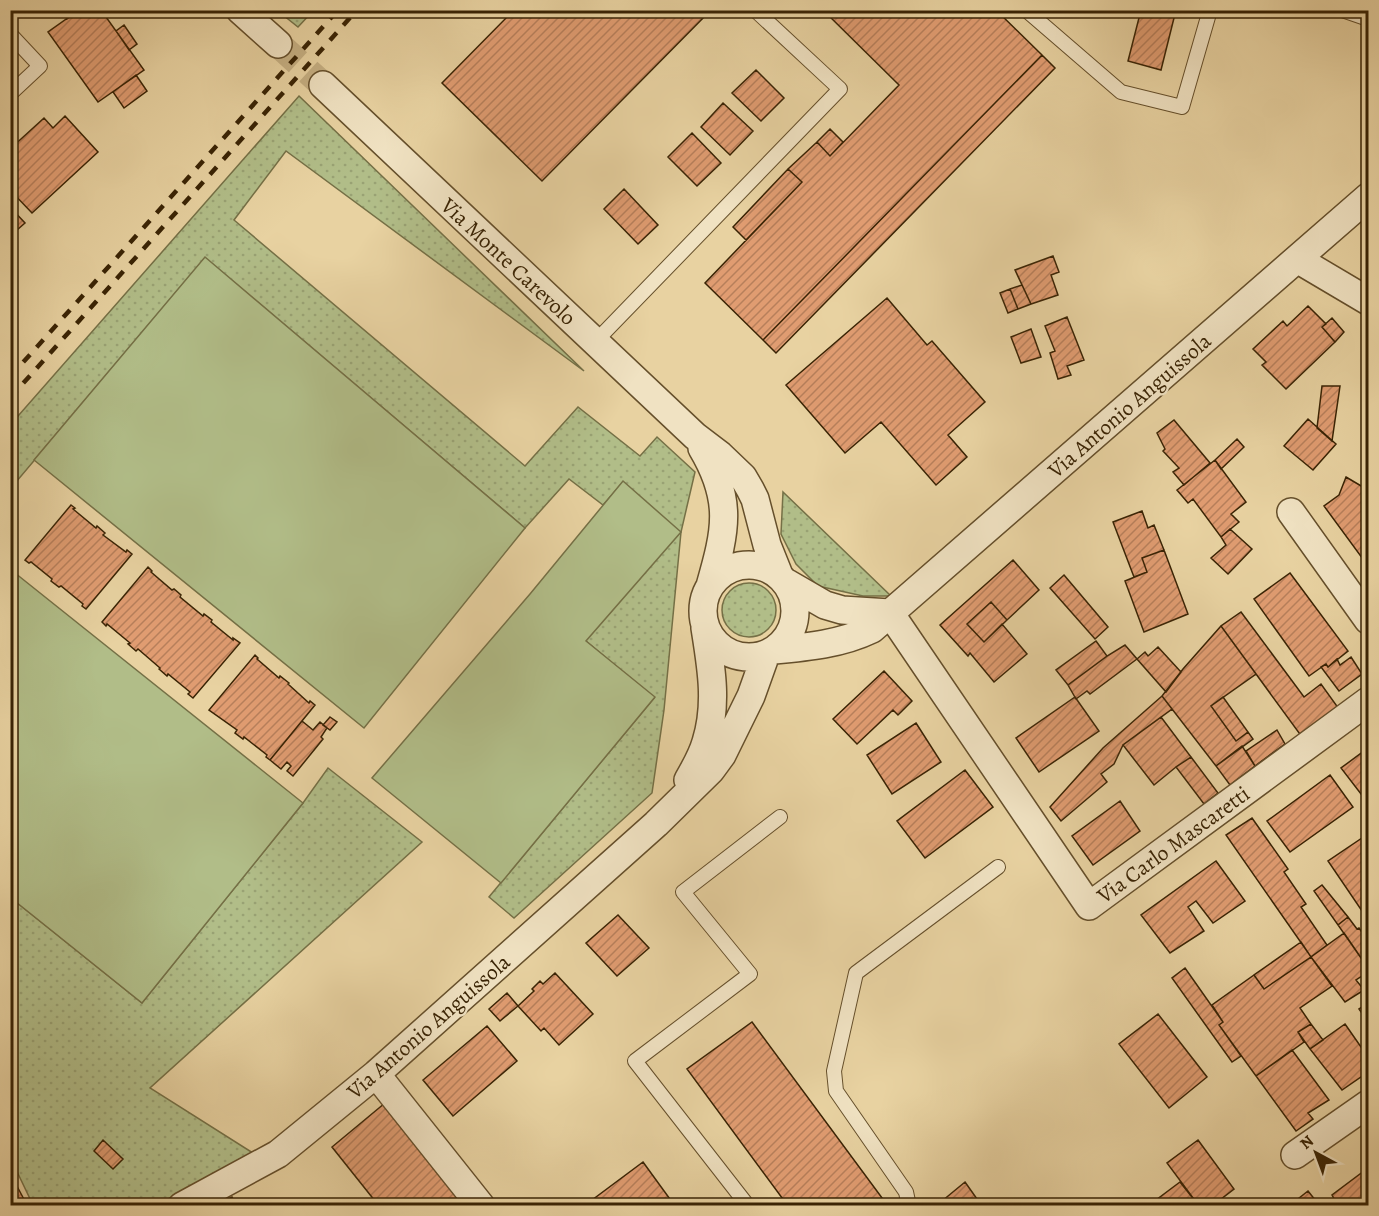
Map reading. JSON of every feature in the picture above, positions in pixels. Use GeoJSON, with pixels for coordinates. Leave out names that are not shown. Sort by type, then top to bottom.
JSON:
{"type":"FeatureCollection","features":[{"type":"Feature","properties":{"kind":"street"},"geometry":{"type":"LineString","coordinates":[[240,10],[278,44]]}},
{"type":"Feature","properties":{"kind":"street","name":"Via Monte Carevolo"},"geometry":{"type":"LineString","coordinates":[[323,85],[695,436],[720,455],[742,477],[755,499],[767,544],[783,579]]}},
{"type":"Feature","properties":{"kind":"street","name":"Via Antonio Anguissola"},"geometry":{"type":"LineString","coordinates":[[182,1206],[278,1154],[376,1074],[656,824],[711,770],[722,755],[770,652],[856,637],[872,629],[1368,197]]}},
{"type":"Feature","properties":{"kind":"street"},"geometry":{"type":"LineString","coordinates":[[1297,259],[1368,301]]}},
{"type":"Feature","properties":{"kind":"street","name":"Via Monte Carevolo"},"geometry":{"type":"LineString","coordinates":[[695,436],[718,479],[724,513],[723,533],[710,586]]}},
{"type":"Feature","properties":{"kind":"street"},"geometry":{"type":"LineString","coordinates":[[1291,512],[1368,620]]}},
{"type":"Feature","properties":{"kind":"street"},"geometry":{"type":"LineString","coordinates":[[783,579],[796,605],[792,631],[784,642],[761,656],[747,657],[728,652],[713,640],[705,628],[704,599],[710,586],[719,575],[744,564],[770,569],[825,605],[842,610],[890,614]]}},
{"type":"Feature","properties":{"kind":"street","name":"Via Carlo Mascaretti"},"geometry":{"type":"LineString","coordinates":[[890,614],[1089,906],[1368,702]]}},
{"type":"Feature","properties":{"kind":"street","name":"Via Antonio Anguissola"},"geometry":{"type":"LineString","coordinates":[[656,824],[686,783],[706,742],[713,708],[713,692],[705,628]]}},
{"type":"Feature","properties":{"kind":"street"},"geometry":{"type":"LineString","coordinates":[[376,1074],[481,1206]]}},
{"type":"Feature","properties":{"kind":"street"},"geometry":{"type":"LineString","coordinates":[[1295,1155],[1368,1104]]}},
{"type":"Feature","properties":{"kind":"lane"},"geometry":{"type":"LineString","coordinates":[[595,342],[840,89],[755,10]]}},
{"type":"Feature","properties":{"kind":"lane"},"geometry":{"type":"LineString","coordinates":[[1026,10],[1121,92],[1182,106],[1210,10]]}},
{"type":"Feature","properties":{"kind":"lane"},"geometry":{"type":"LineString","coordinates":[[1342,10],[1368,19]]}},
{"type":"Feature","properties":{"kind":"lane"},"geometry":{"type":"LineString","coordinates":[[10,34],[40,66],[10,94]]}},
{"type":"Feature","properties":{"kind":"lane"},"geometry":{"type":"LineString","coordinates":[[748,1206],[635,1061],[750,974],[683,892],[780,816]]}},
{"type":"Feature","properties":{"kind":"lane"},"geometry":{"type":"LineString","coordinates":[[909,1206],[906,1192],[836,1091],[834,1071],[856,973],[998,867]]}},
{"type":"Feature","properties":{"kind":"green space"},"geometry":{"type":"Polygon","coordinates":[[[278,11],[313,11],[298,27],[278,11]]]}},
{"type":"Feature","properties":{"kind":"green space"},"geometry":{"type":"Polygon","coordinates":[[[299,96],[584,371],[286,151],[234,220],[525,466],[578,407],[640,456],[657,437],[695,472],[681,532],[664,710],[652,793],[514,918],[489,897],[654,698],[586,641],[623,482],[603,505],[569,479],[525,528],[205,258],[11,488],[11,424],[299,96]]]}},
{"type":"Feature","properties":{"kind":"green space"},"geometry":{"type":"Polygon","coordinates":[[[205,257],[525,528],[364,728],[34,460],[205,257]]]}},
{"type":"Feature","properties":{"kind":"green space"},"geometry":{"type":"Polygon","coordinates":[[[623,481],[681,532],[586,641],[655,697],[501,883],[372,778],[530,594],[623,481]]]}},
{"type":"Feature","properties":{"kind":"green space"},"geometry":{"type":"Polygon","coordinates":[[[783,492],[891,596],[863,596],[818,586],[796,564],[781,534],[783,492]]]}},
{"type":"Feature","properties":{"kind":"green space"},"geometry":{"type":"Polygon","coordinates":[[[10,569],[303,803],[142,1003],[11,898],[10,569]]]}},
{"type":"Feature","properties":{"kind":"green space"},"geometry":{"type":"Polygon","coordinates":[[[749,583],[759,585],[768,591],[774,600],[776,610],[774,620],[768,629],[759,635],[749,637],[739,635],[730,629],[724,620],[722,610],[724,600],[730,591],[739,585],[749,583]]]}},
{"type":"Feature","properties":{"kind":"green space"},"geometry":{"type":"Polygon","coordinates":[[[328,768],[422,842],[150,1088],[253,1153],[155,1206],[33,1205],[11,1159],[11,898],[142,1003],[303,803],[328,768]]]}},
{"type":"Feature","properties":{"kind":"building"},"geometry":{"type":"Polygon","coordinates":[[[61,10],[79,10],[67,19],[61,10]]]}},
{"type":"Feature","properties":{"kind":"building"},"geometry":{"type":"Polygon","coordinates":[[[79,10],[101,10],[144,70],[98,102],[48,32],[79,10]]]}},
{"type":"Feature","properties":{"kind":"building"},"geometry":{"type":"Polygon","coordinates":[[[514,10],[711,10],[542,181],[442,83],[514,10]]]}},
{"type":"Feature","properties":{"kind":"building"},"geometry":{"type":"Polygon","coordinates":[[[823,10],[996,10],[1042,55],[763,340],[705,283],[802,182],[788,169],[817,142],[830,156],[899,85],[823,10]]]}},
{"type":"Feature","properties":{"kind":"building"},"geometry":{"type":"Polygon","coordinates":[[[1141,10],[1176,10],[1161,70],[1128,61],[1141,10]]]}},
{"type":"Feature","properties":{"kind":"building"},"geometry":{"type":"Polygon","coordinates":[[[124,25],[137,44],[129,50],[116,31],[124,25]]]}},
{"type":"Feature","properties":{"kind":"building"},"geometry":{"type":"Polygon","coordinates":[[[1042,55],[1055,68],[776,353],[763,340],[1042,55]]]}},
{"type":"Feature","properties":{"kind":"building"},"geometry":{"type":"Polygon","coordinates":[[[756,70],[784,98],[761,121],[732,93],[756,70]]]}},
{"type":"Feature","properties":{"kind":"building"},"geometry":{"type":"Polygon","coordinates":[[[136,75],[147,91],[124,108],[113,92],[136,75]]]}},
{"type":"Feature","properties":{"kind":"building"},"geometry":{"type":"Polygon","coordinates":[[[723,103],[753,131],[730,155],[701,127],[723,103]]]}},
{"type":"Feature","properties":{"kind":"building"},"geometry":{"type":"Polygon","coordinates":[[[65,116],[98,152],[32,213],[10,190],[10,149],[44,118],[53,128],[65,116]]]}},
{"type":"Feature","properties":{"kind":"building"},"geometry":{"type":"Polygon","coordinates":[[[830,129],[843,142],[830,156],[817,142],[830,129]]]}},
{"type":"Feature","properties":{"kind":"building"},"geometry":{"type":"Polygon","coordinates":[[[692,133],[721,163],[697,186],[668,157],[692,133]]]}},
{"type":"Feature","properties":{"kind":"building"},"geometry":{"type":"Polygon","coordinates":[[[788,169],[802,182],[746,240],[733,227],[788,169]]]}},
{"type":"Feature","properties":{"kind":"building"},"geometry":{"type":"Polygon","coordinates":[[[624,189],[658,225],[638,244],[604,209],[624,189]]]}},
{"type":"Feature","properties":{"kind":"building"},"geometry":{"type":"Polygon","coordinates":[[[10,207],[25,223],[10,236],[10,207]]]}},
{"type":"Feature","properties":{"kind":"building"},"geometry":{"type":"Polygon","coordinates":[[[1053,256],[1059,272],[1051,275],[1058,295],[1031,304],[1015,270],[1053,256]]]}},
{"type":"Feature","properties":{"kind":"building"},"geometry":{"type":"Polygon","coordinates":[[[1022,285],[1031,304],[1018,309],[1010,289],[1022,285]]]}},
{"type":"Feature","properties":{"kind":"building"},"geometry":{"type":"Polygon","coordinates":[[[1010,289],[1018,309],[1008,313],[1000,293],[1010,289]]]}},
{"type":"Feature","properties":{"kind":"building"},"geometry":{"type":"Polygon","coordinates":[[[887,298],[927,345],[932,341],[985,402],[948,435],[967,457],[936,485],[881,422],[845,453],[786,385],[887,298]]]}},
{"type":"Feature","properties":{"kind":"building"},"geometry":{"type":"Polygon","coordinates":[[[1308,306],[1326,324],[1322,327],[1335,342],[1286,389],[1262,365],[1266,362],[1253,349],[1283,321],[1287,326],[1308,306]]]}},
{"type":"Feature","properties":{"kind":"building"},"geometry":{"type":"Polygon","coordinates":[[[1067,317],[1084,360],[1067,366],[1071,375],[1058,379],[1050,353],[1055,351],[1045,326],[1067,317]]]}},
{"type":"Feature","properties":{"kind":"building"},"geometry":{"type":"Polygon","coordinates":[[[1332,318],[1344,332],[1335,342],[1322,327],[1332,318]]]}},
{"type":"Feature","properties":{"kind":"building"},"geometry":{"type":"Polygon","coordinates":[[[1031,329],[1041,357],[1021,363],[1011,337],[1031,329]]]}},
{"type":"Feature","properties":{"kind":"building"},"geometry":{"type":"Polygon","coordinates":[[[1322,386],[1340,386],[1332,441],[1317,428],[1322,386]]]}},
{"type":"Feature","properties":{"kind":"building"},"geometry":{"type":"Polygon","coordinates":[[[1308,419],[1336,444],[1313,470],[1284,446],[1308,419]]]}},
{"type":"Feature","properties":{"kind":"building"},"geometry":{"type":"Polygon","coordinates":[[[1174,420],[1210,463],[1184,485],[1173,472],[1179,468],[1163,451],[1165,449],[1157,433],[1174,420]]]}},
{"type":"Feature","properties":{"kind":"building"},"geometry":{"type":"Polygon","coordinates":[[[1237,439],[1244,447],[1221,469],[1215,460],[1237,439]]]}},
{"type":"Feature","properties":{"kind":"building"},"geometry":{"type":"Polygon","coordinates":[[[1215,460],[1246,502],[1231,514],[1239,522],[1221,537],[1193,499],[1188,503],[1177,490],[1215,460]]]}},
{"type":"Feature","properties":{"kind":"building"},"geometry":{"type":"Polygon","coordinates":[[[1346,477],[1368,490],[1368,566],[1324,506],[1339,495],[1346,477]]]}},
{"type":"Feature","properties":{"kind":"building"},"geometry":{"type":"Polygon","coordinates":[[[71,505],[96,528],[97,526],[105,533],[103,535],[132,554],[86,609],[61,586],[59,587],[31,562],[25,560],[71,505]]]}},
{"type":"Feature","properties":{"kind":"building"},"geometry":{"type":"Polygon","coordinates":[[[1142,511],[1148,528],[1154,525],[1164,550],[1142,558],[1147,572],[1134,577],[1113,522],[1142,511]]]}},
{"type":"Feature","properties":{"kind":"building"},"geometry":{"type":"Polygon","coordinates":[[[1230,529],[1252,549],[1228,574],[1211,558],[1226,545],[1221,537],[1230,529]]]}},
{"type":"Feature","properties":{"kind":"building"},"geometry":{"type":"Polygon","coordinates":[[[1164,550],[1188,614],[1144,632],[1125,581],[1147,572],[1142,558],[1164,550]]]}},
{"type":"Feature","properties":{"kind":"building"},"geometry":{"type":"Polygon","coordinates":[[[1013,560],[1039,590],[1007,620],[991,602],[967,624],[984,642],[1002,624],[1027,654],[994,682],[970,653],[968,656],[940,625],[1013,560]]]}},
{"type":"Feature","properties":{"kind":"building"},"geometry":{"type":"Polygon","coordinates":[[[148,567],[203,616],[204,614],[233,640],[233,638],[240,643],[193,698],[188,694],[190,692],[102,622],[148,567]]]}},
{"type":"Feature","properties":{"kind":"building"},"geometry":{"type":"Polygon","coordinates":[[[1290,573],[1348,651],[1328,667],[1326,664],[1309,676],[1254,599],[1290,573]]]}},
{"type":"Feature","properties":{"kind":"building"},"geometry":{"type":"Polygon","coordinates":[[[1064,575],[1108,627],[1095,639],[1050,588],[1064,575]]]}},
{"type":"Feature","properties":{"kind":"building"},"geometry":{"type":"Polygon","coordinates":[[[991,602],[1007,620],[984,642],[967,624],[991,602]]]}},
{"type":"Feature","properties":{"kind":"building"},"geometry":{"type":"Polygon","coordinates":[[[1241,612],[1304,697],[1321,684],[1339,709],[1302,737],[1221,626],[1241,612]]]}},
{"type":"Feature","properties":{"kind":"building"},"geometry":{"type":"Polygon","coordinates":[[[1221,626],[1256,674],[1211,706],[1236,741],[1248,732],[1253,739],[1216,766],[1162,696],[1221,626]]]}},
{"type":"Feature","properties":{"kind":"building"},"geometry":{"type":"Polygon","coordinates":[[[1096,641],[1107,656],[1068,685],[1056,670],[1096,641]]]}},
{"type":"Feature","properties":{"kind":"building"},"geometry":{"type":"Polygon","coordinates":[[[1125,645],[1137,659],[1090,694],[1087,691],[1076,699],[1068,685],[1125,645]]]}},
{"type":"Feature","properties":{"kind":"building"},"geometry":{"type":"Polygon","coordinates":[[[1158,647],[1181,672],[1166,692],[1137,659],[1145,652],[1148,656],[1158,647]]]}},
{"type":"Feature","properties":{"kind":"building"},"geometry":{"type":"Polygon","coordinates":[[[255,655],[309,703],[310,701],[315,705],[270,760],[244,737],[243,739],[235,733],[237,730],[209,710],[255,655]]]}},
{"type":"Feature","properties":{"kind":"building"},"geometry":{"type":"Polygon","coordinates":[[[1351,657],[1362,674],[1339,691],[1321,667],[1326,664],[1328,667],[1337,659],[1340,665],[1351,657]]]}},
{"type":"Feature","properties":{"kind":"building"},"geometry":{"type":"Polygon","coordinates":[[[884,671],[912,701],[898,715],[893,710],[857,744],[833,719],[884,671]]]}},
{"type":"Feature","properties":{"kind":"building"},"geometry":{"type":"Polygon","coordinates":[[[1162,696],[1172,709],[1123,745],[1114,764],[1101,774],[1107,782],[1061,821],[1050,807],[1103,748],[1162,696]]]}},
{"type":"Feature","properties":{"kind":"building"},"geometry":{"type":"Polygon","coordinates":[[[1075,697],[1099,731],[1039,772],[1016,738],[1075,697]]]}},
{"type":"Feature","properties":{"kind":"building"},"geometry":{"type":"Polygon","coordinates":[[[1223,697],[1248,732],[1236,741],[1211,706],[1223,697]]]}},
{"type":"Feature","properties":{"kind":"building"},"geometry":{"type":"Polygon","coordinates":[[[330,717],[337,722],[330,730],[323,725],[330,717]]]}},
{"type":"Feature","properties":{"kind":"building"},"geometry":{"type":"Polygon","coordinates":[[[1161,717],[1191,757],[1154,785],[1123,745],[1161,717]]]}},
{"type":"Feature","properties":{"kind":"building"},"geometry":{"type":"Polygon","coordinates":[[[302,721],[313,730],[320,722],[327,728],[321,737],[323,739],[293,776],[287,771],[291,766],[287,762],[281,769],[270,760],[302,721]]]}},
{"type":"Feature","properties":{"kind":"building"},"geometry":{"type":"Polygon","coordinates":[[[916,723],[941,762],[892,794],[867,755],[916,723]]]}},
{"type":"Feature","properties":{"kind":"building"},"geometry":{"type":"Polygon","coordinates":[[[1277,730],[1285,744],[1255,766],[1246,751],[1277,730]]]}},
{"type":"Feature","properties":{"kind":"building"},"geometry":{"type":"Polygon","coordinates":[[[1242,746],[1255,766],[1230,785],[1216,766],[1242,746]]]}},
{"type":"Feature","properties":{"kind":"building"},"geometry":{"type":"Polygon","coordinates":[[[1368,748],[1368,789],[1361,794],[1341,768],[1368,748]]]}},
{"type":"Feature","properties":{"kind":"building"},"geometry":{"type":"Polygon","coordinates":[[[1191,757],[1218,793],[1204,804],[1176,767],[1191,757]]]}},
{"type":"Feature","properties":{"kind":"building"},"geometry":{"type":"Polygon","coordinates":[[[965,770],[993,807],[925,858],[897,821],[965,770]]]}},
{"type":"Feature","properties":{"kind":"building"},"geometry":{"type":"Polygon","coordinates":[[[1330,775],[1353,807],[1290,852],[1267,821],[1330,775]]]}},
{"type":"Feature","properties":{"kind":"building"},"geometry":{"type":"Polygon","coordinates":[[[1120,801],[1140,831],[1093,865],[1072,836],[1120,801]]]}},
{"type":"Feature","properties":{"kind":"building"},"geometry":{"type":"Polygon","coordinates":[[[1252,818],[1288,869],[1284,872],[1306,904],[1301,907],[1327,945],[1311,957],[1226,835],[1252,818]]]}},
{"type":"Feature","properties":{"kind":"building"},"geometry":{"type":"Polygon","coordinates":[[[1362,838],[1368,847],[1368,907],[1362,911],[1328,861],[1362,838]]]}},
{"type":"Feature","properties":{"kind":"building"},"geometry":{"type":"Polygon","coordinates":[[[1216,861],[1245,901],[1213,923],[1196,901],[1188,907],[1204,931],[1170,953],[1141,915],[1216,861]]]}},
{"type":"Feature","properties":{"kind":"building"},"geometry":{"type":"Polygon","coordinates":[[[1322,885],[1348,917],[1338,925],[1314,891],[1322,885]]]}},
{"type":"Feature","properties":{"kind":"building"},"geometry":{"type":"Polygon","coordinates":[[[618,915],[649,948],[617,976],[586,943],[618,915]]]}},
{"type":"Feature","properties":{"kind":"building"},"geometry":{"type":"Polygon","coordinates":[[[1348,917],[1368,941],[1368,968],[1338,925],[1348,917]]]}},
{"type":"Feature","properties":{"kind":"building"},"geometry":{"type":"Polygon","coordinates":[[[1344,933],[1368,968],[1368,972],[1356,980],[1364,990],[1345,1002],[1311,957],[1344,933]]]}},
{"type":"Feature","properties":{"kind":"building"},"geometry":{"type":"Polygon","coordinates":[[[1301,942],[1311,957],[1264,989],[1254,975],[1301,942]]]}},
{"type":"Feature","properties":{"kind":"building"},"geometry":{"type":"Polygon","coordinates":[[[1311,957],[1332,986],[1300,1008],[1311,1024],[1298,1032],[1304,1042],[1256,1076],[1219,1025],[1223,1022],[1212,1005],[1254,975],[1264,989],[1311,957]]]}},
{"type":"Feature","properties":{"kind":"building"},"geometry":{"type":"Polygon","coordinates":[[[1185,968],[1223,1022],[1219,1025],[1241,1056],[1232,1062],[1172,978],[1185,968]]]}},
{"type":"Feature","properties":{"kind":"building"},"geometry":{"type":"Polygon","coordinates":[[[555,973],[593,1014],[559,1045],[544,1028],[541,1031],[518,1006],[534,991],[532,989],[540,981],[543,984],[555,973]]]}},
{"type":"Feature","properties":{"kind":"building"},"geometry":{"type":"Polygon","coordinates":[[[507,993],[518,1006],[500,1021],[489,1009],[507,993]]]}},
{"type":"Feature","properties":{"kind":"building"},"geometry":{"type":"Polygon","coordinates":[[[1368,1003],[1368,1022],[1359,1009],[1368,1003]]]}},
{"type":"Feature","properties":{"kind":"building"},"geometry":{"type":"Polygon","coordinates":[[[1158,1014],[1207,1077],[1169,1108],[1119,1044],[1158,1014]]]}},
{"type":"Feature","properties":{"kind":"building"},"geometry":{"type":"Polygon","coordinates":[[[752,1022],[888,1206],[788,1206],[687,1069],[752,1022]]]}},
{"type":"Feature","properties":{"kind":"building"},"geometry":{"type":"Polygon","coordinates":[[[1311,1024],[1323,1040],[1310,1049],[1298,1032],[1311,1024]]]}},
{"type":"Feature","properties":{"kind":"building"},"geometry":{"type":"Polygon","coordinates":[[[1345,1024],[1368,1057],[1368,1072],[1342,1090],[1310,1049],[1345,1024]]]}},
{"type":"Feature","properties":{"kind":"building"},"geometry":{"type":"Polygon","coordinates":[[[487,1026],[517,1061],[453,1116],[423,1080],[487,1026]]]}},
{"type":"Feature","properties":{"kind":"building"},"geometry":{"type":"Polygon","coordinates":[[[1292,1050],[1329,1100],[1308,1113],[1313,1119],[1296,1131],[1256,1076],[1292,1050]]]}},
{"type":"Feature","properties":{"kind":"building"},"geometry":{"type":"Polygon","coordinates":[[[385,1103],[468,1206],[379,1206],[332,1147],[385,1103]]]}},
{"type":"Feature","properties":{"kind":"building"},"geometry":{"type":"Polygon","coordinates":[[[103,1140],[123,1159],[113,1169],[94,1151],[103,1140]]]}},
{"type":"Feature","properties":{"kind":"building"},"geometry":{"type":"Polygon","coordinates":[[[1198,1140],[1234,1189],[1212,1206],[1199,1206],[1167,1163],[1198,1140]]]}},
{"type":"Feature","properties":{"kind":"building"},"geometry":{"type":"Polygon","coordinates":[[[643,1162],[675,1206],[584,1206],[643,1162]]]}},
{"type":"Feature","properties":{"kind":"building"},"geometry":{"type":"Polygon","coordinates":[[[1368,1168],[1368,1206],[1338,1206],[1332,1195],[1368,1168]]]}},
{"type":"Feature","properties":{"kind":"building"},"geometry":{"type":"Polygon","coordinates":[[[10,1173],[26,1206],[21,1206],[19,1201],[10,1205],[10,1173]]]}},
{"type":"Feature","properties":{"kind":"building"},"geometry":{"type":"Polygon","coordinates":[[[965,1182],[982,1206],[936,1206],[965,1182]]]}},
{"type":"Feature","properties":{"kind":"building"},"geometry":{"type":"Polygon","coordinates":[[[1180,1182],[1199,1206],[1148,1206],[1180,1182]]]}},
{"type":"Feature","properties":{"kind":"building"},"geometry":{"type":"Polygon","coordinates":[[[1308,1191],[1320,1206],[1289,1206],[1308,1191]]]}},
{"type":"Feature","properties":{"kind":"building"},"geometry":{"type":"Polygon","coordinates":[[[232,1197],[237,1206],[216,1206],[232,1197]]]}},
{"type":"Feature","properties":{"kind":"tunnel"},"geometry":{"type":"LineString","coordinates":[[278,44],[323,85]]}},
{"type":"Feature","properties":{"kind":"railway"},"geometry":{"type":"LineString","coordinates":[[10,377],[338,10]]}},
{"type":"Feature","properties":{"kind":"railway"},"geometry":{"type":"LineString","coordinates":[[10,398],[357,10]]}}]}
